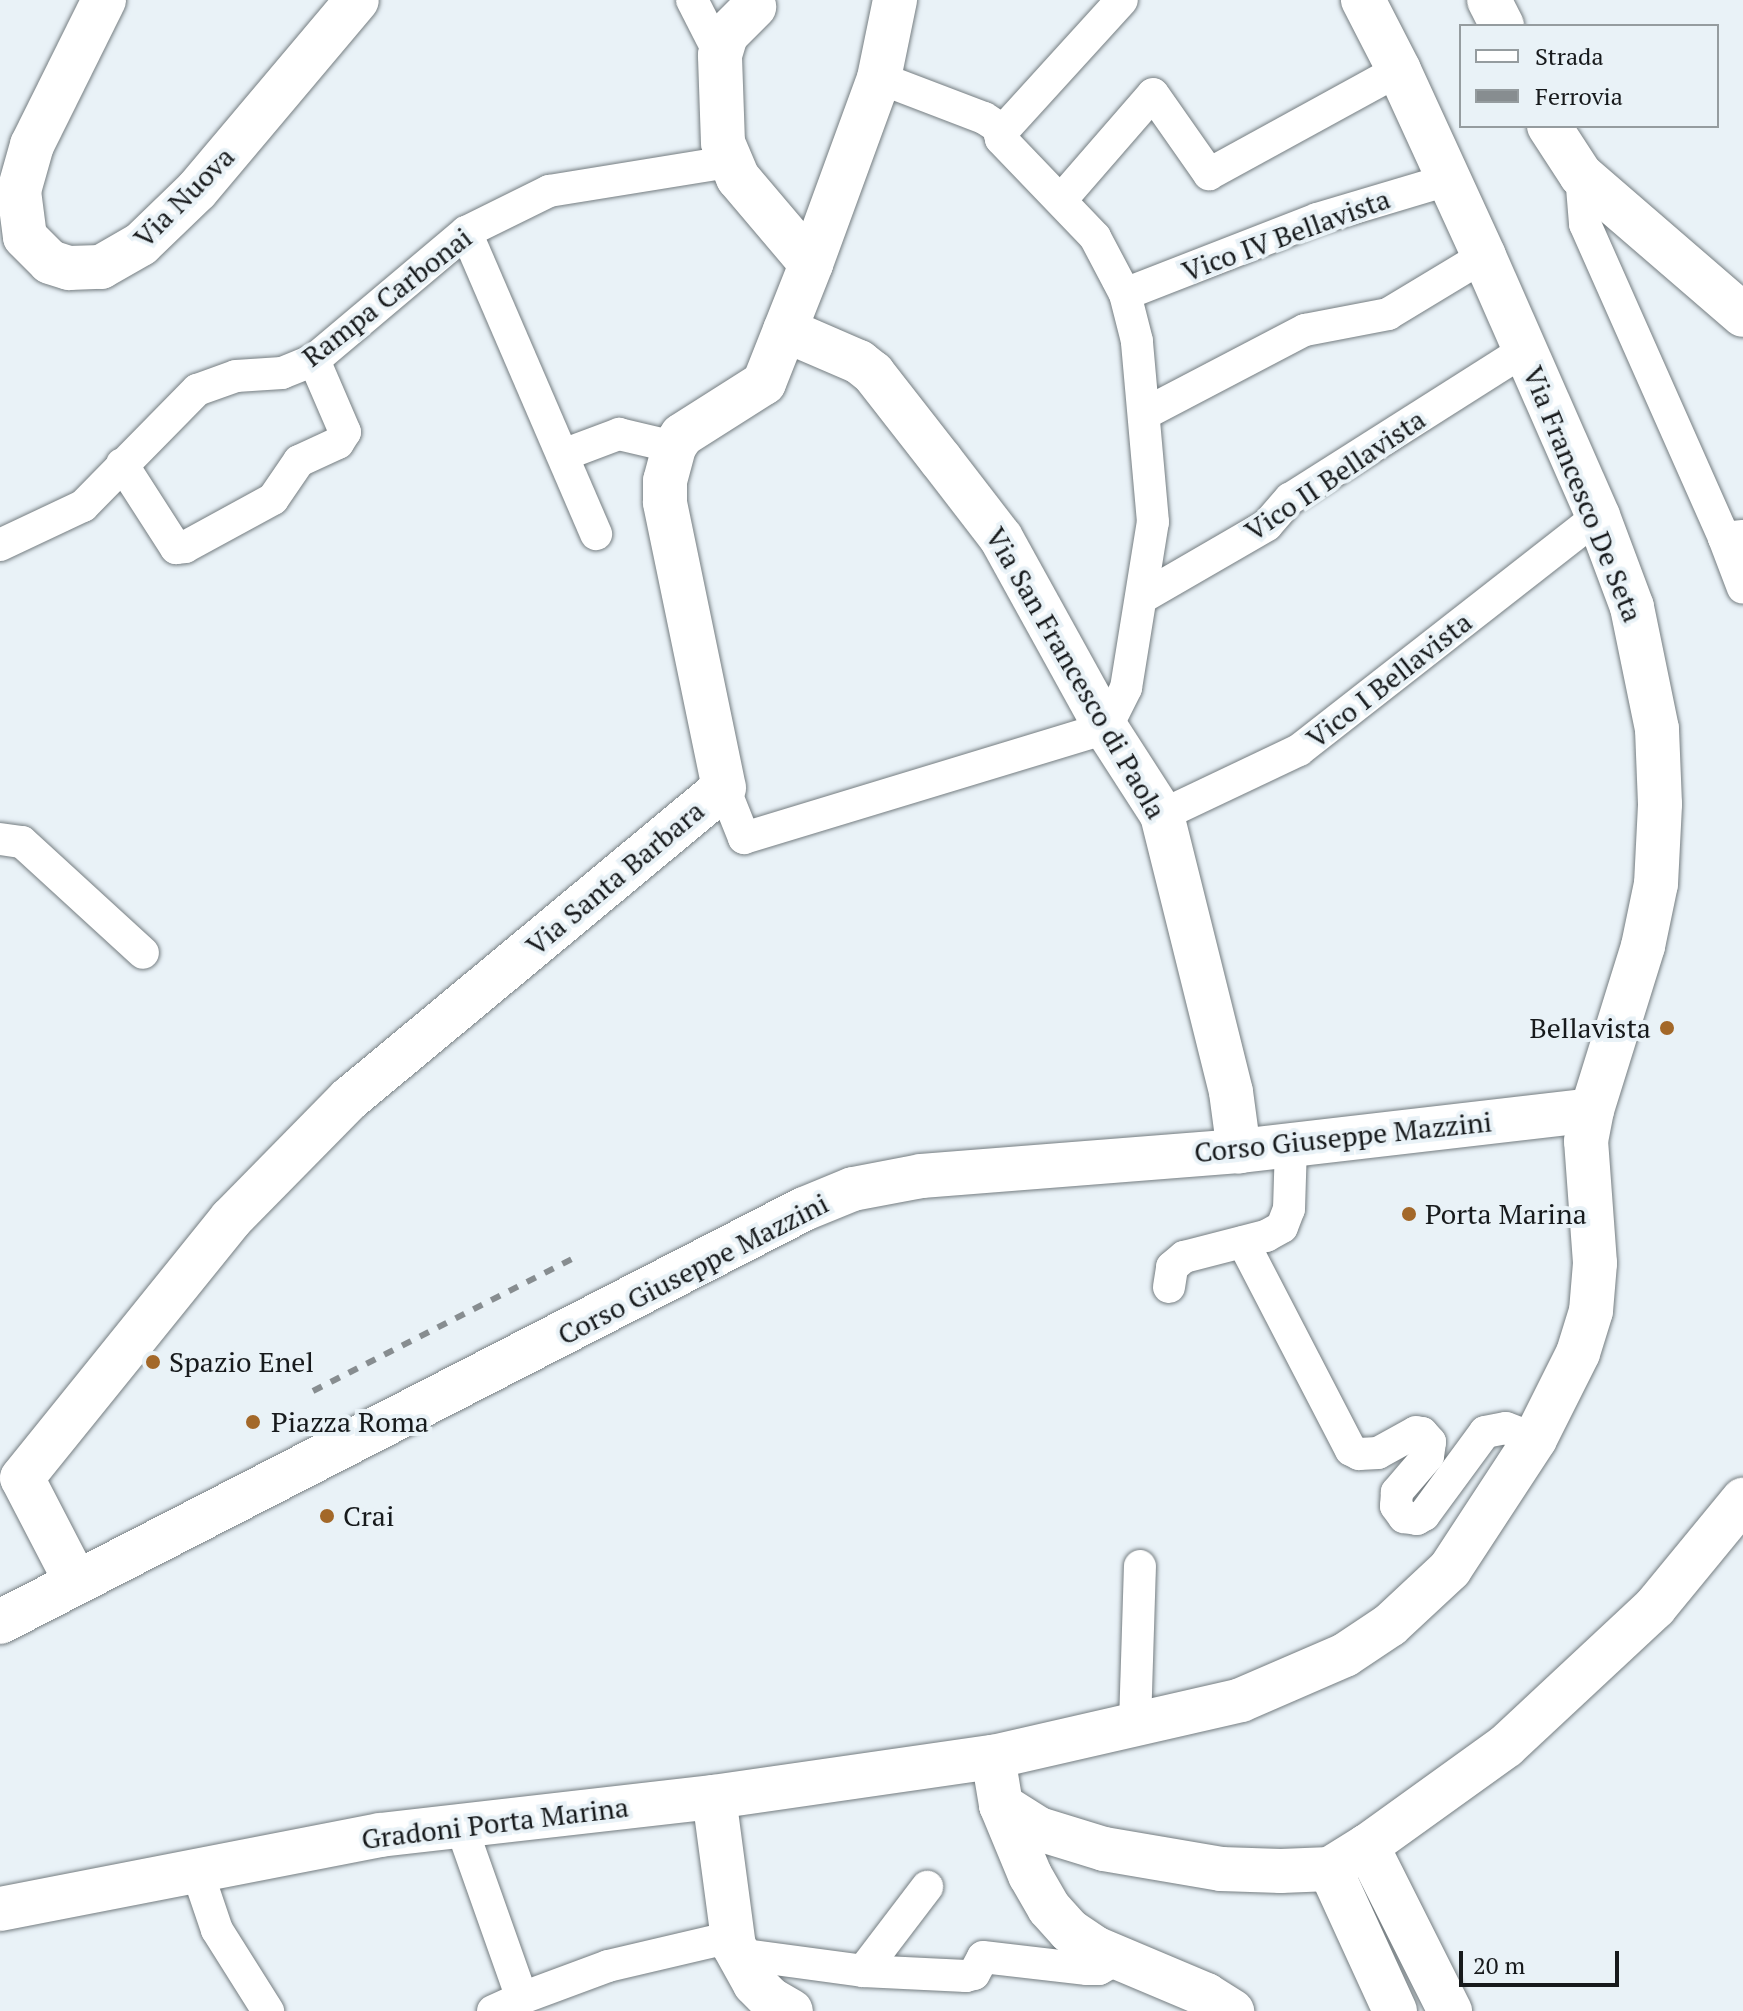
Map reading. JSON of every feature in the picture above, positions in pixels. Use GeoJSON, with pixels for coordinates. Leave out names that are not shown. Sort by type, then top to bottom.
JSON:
{"type":"FeatureCollection","features":[{"type":"Feature","properties":{"kind":"street","name":"Via Nuova"},"geometry":{"type":"LineString","coordinates":[[104,0],[32,145],[10,228],[25,237],[50,262],[87,269],[114,262],[141,244],[197,190],[357,0]]}},
{"type":"Feature","properties":{"kind":"street"},"geometry":{"type":"LineString","coordinates":[[674,447],[694,426],[764,383],[879,78],[895,0]]}},
{"type":"Feature","properties":{"kind":"street","name":"Via Francesco De Seta"},"geometry":{"type":"LineString","coordinates":[[1363,0],[1399,70],[1484,256],[1598,516],[1632,607],[1644,650],[1657,729],[1660,804],[1656,884],[1643,946],[1592,1110],[1586,1141],[1595,1263],[1591,1311],[1578,1353],[1535,1439]]}},
{"type":"Feature","properties":{"kind":"street"},"geometry":{"type":"LineString","coordinates":[[1489,0],[1501,24]]}},
{"type":"Feature","properties":{"kind":"street"},"geometry":{"type":"LineString","coordinates":[[759,4],[726,35],[720,55],[723,143],[729,162],[811,264]]}},
{"type":"Feature","properties":{"kind":"street"},"geometry":{"type":"LineString","coordinates":[[1550,128],[1581,175],[1743,315]]}},
{"type":"Feature","properties":{"kind":"street","name":"Via San Francesco di Paola"},"geometry":{"type":"LineString","coordinates":[[785,330],[859,362],[873,373],[1001,538],[1106,728],[1162,815],[1231,1092],[1239,1151]]}},
{"type":"Feature","properties":{"kind":"street","name":"Via Santa Barbara"},"geometry":{"type":"LineString","coordinates":[[11,1468],[231,1219],[349,1099],[724,788],[665,502],[665,481],[674,447]]}},
{"type":"Feature","properties":{"kind":"street","name":"Corso Giuseppe Mazzini"},"geometry":{"type":"LineString","coordinates":[[0,1622],[804,1209],[853,1189],[921,1176],[1239,1151],[1592,1110]]}},
{"type":"Feature","properties":{"kind":"street","name":"Gradoni Porta Marina"},"geometry":{"type":"LineString","coordinates":[[0,1909],[380,1835],[714,1797],[993,1757],[1241,1700],[1345,1655],[1390,1625],[1450,1569],[1535,1439]]}},
{"type":"Feature","properties":{"kind":"street"},"geometry":{"type":"LineString","coordinates":[[11,1468],[76,1582]]}},
{"type":"Feature","properties":{"kind":"street"},"geometry":{"type":"LineString","coordinates":[[1001,1805],[1039,1829],[1152,1860],[1221,1869],[1330,1869],[1506,1746],[1655,1607],[1743,1500]]}},
{"type":"Feature","properties":{"kind":"street"},"geometry":{"type":"LineString","coordinates":[[993,1757],[1001,1805],[1030,1875],[1049,1908],[1070,1931],[1095,1948],[1219,2003]]}},
{"type":"Feature","properties":{"kind":"street"},"geometry":{"type":"LineString","coordinates":[[714,1797],[739,1972],[770,1999],[791,2011]]}},
{"type":"Feature","properties":{"kind":"street"},"geometry":{"type":"LineString","coordinates":[[1367,1846],[1450,2011]]}},
{"type":"Feature","properties":{"kind":"street"},"geometry":{"type":"LineString","coordinates":[[1330,1869],[1395,2011]]}},
{"type":"Feature","properties":{"kind":"lane"},"geometry":{"type":"LineString","coordinates":[[692,0],[720,55]]}},
{"type":"Feature","properties":{"kind":"lane"},"geometry":{"type":"LineString","coordinates":[[1000,134],[1122,0]]}},
{"type":"Feature","properties":{"kind":"lane"},"geometry":{"type":"LineString","coordinates":[[1061,200],[1153,94],[1209,174],[1399,70]]}},
{"type":"Feature","properties":{"kind":"lane"},"geometry":{"type":"LineString","coordinates":[[724,788],[744,838],[1106,728],[1126,688],[1153,522],[1137,341],[1125,294],[1095,237],[1000,134],[998,127],[984,118],[879,78]]}},
{"type":"Feature","properties":{"kind":"lane","name":"Rampa Carbonai"},"geometry":{"type":"LineString","coordinates":[[0,545],[83,506],[197,390],[209,383],[236,376],[282,373],[314,360],[466,232],[549,191],[729,162]]}},
{"type":"Feature","properties":{"kind":"lane"},"geometry":{"type":"LineString","coordinates":[[1581,175],[1585,224],[1733,537],[1743,588]]}},
{"type":"Feature","properties":{"kind":"lane","name":"Vico IV Bellavista"},"geometry":{"type":"LineString","coordinates":[[1125,294],[1317,219],[1448,180]]}},
{"type":"Feature","properties":{"kind":"lane"},"geometry":{"type":"LineString","coordinates":[[466,232],[596,534]]}},
{"type":"Feature","properties":{"kind":"lane"},"geometry":{"type":"LineString","coordinates":[[1144,414],[1305,330],[1388,314],[1484,256]]}},
{"type":"Feature","properties":{"kind":"lane","name":"Vico II Bellavista"},"geometry":{"type":"LineString","coordinates":[[1143,597],[1267,525],[1290,499],[1525,350]]}},
{"type":"Feature","properties":{"kind":"lane"},"geometry":{"type":"LineString","coordinates":[[122,464],[176,548],[185,547],[273,499],[299,461],[338,443],[345,432],[314,360]]}},
{"type":"Feature","properties":{"kind":"lane"},"geometry":{"type":"LineString","coordinates":[[563,455],[619,434],[674,447]]}},
{"type":"Feature","properties":{"kind":"lane","name":"Vico I Bellavista"},"geometry":{"type":"LineString","coordinates":[[1162,815],[1299,750],[1598,516]]}},
{"type":"Feature","properties":{"kind":"lane"},"geometry":{"type":"LineString","coordinates":[[0,839],[22,842],[143,953]]}},
{"type":"Feature","properties":{"kind":"lane"},"geometry":{"type":"LineString","coordinates":[[1169,1287],[1172,1267],[1184,1257],[1275,1232],[1287,1219],[1291,1145]]}},
{"type":"Feature","properties":{"kind":"lane"},"geometry":{"type":"LineString","coordinates":[[1243,1242],[1351,1450],[1359,1454],[1378,1453],[1416,1432],[1422,1433],[1430,1442],[1428,1456],[1397,1492],[1396,1506],[1404,1517],[1417,1519],[1424,1515],[1485,1432],[1506,1428],[1535,1439]]}},
{"type":"Feature","properties":{"kind":"lane"},"geometry":{"type":"LineString","coordinates":[[1135,1724],[1140,1566]]}},
{"type":"Feature","properties":{"kind":"lane"},"geometry":{"type":"LineString","coordinates":[[461,1826],[508,2004],[608,1966],[966,1976],[974,1974],[983,1957],[1087,1969],[1099,1969],[1119,1958]]}},
{"type":"Feature","properties":{"kind":"lane"},"geometry":{"type":"LineString","coordinates":[[197,1871],[217,1930],[268,2011]]}},
{"type":"Feature","properties":{"kind":"lane"},"geometry":{"type":"LineString","coordinates":[[863,1971],[927,1887]]}},
{"type":"Feature","properties":{"kind":"railway"},"geometry":{"type":"LineString","coordinates":[[313,1391],[578,1256]]}},
{"type":"Feature","properties":{"kind":"place","name":"Bellavista"},"geometry":{"type":"Point","coordinates":[1667,1028]}},
{"type":"Feature","properties":{"kind":"place","name":"Porta Marina"},"geometry":{"type":"Point","coordinates":[1409,1214]}},
{"type":"Feature","properties":{"kind":"place","name":"Spazio Enel"},"geometry":{"type":"Point","coordinates":[153,1362]}},
{"type":"Feature","properties":{"kind":"place","name":"Piazza Roma"},"geometry":{"type":"Point","coordinates":[253,1422]}},
{"type":"Feature","properties":{"kind":"place","name":"Crai"},"geometry":{"type":"Point","coordinates":[327,1516]}}]}
